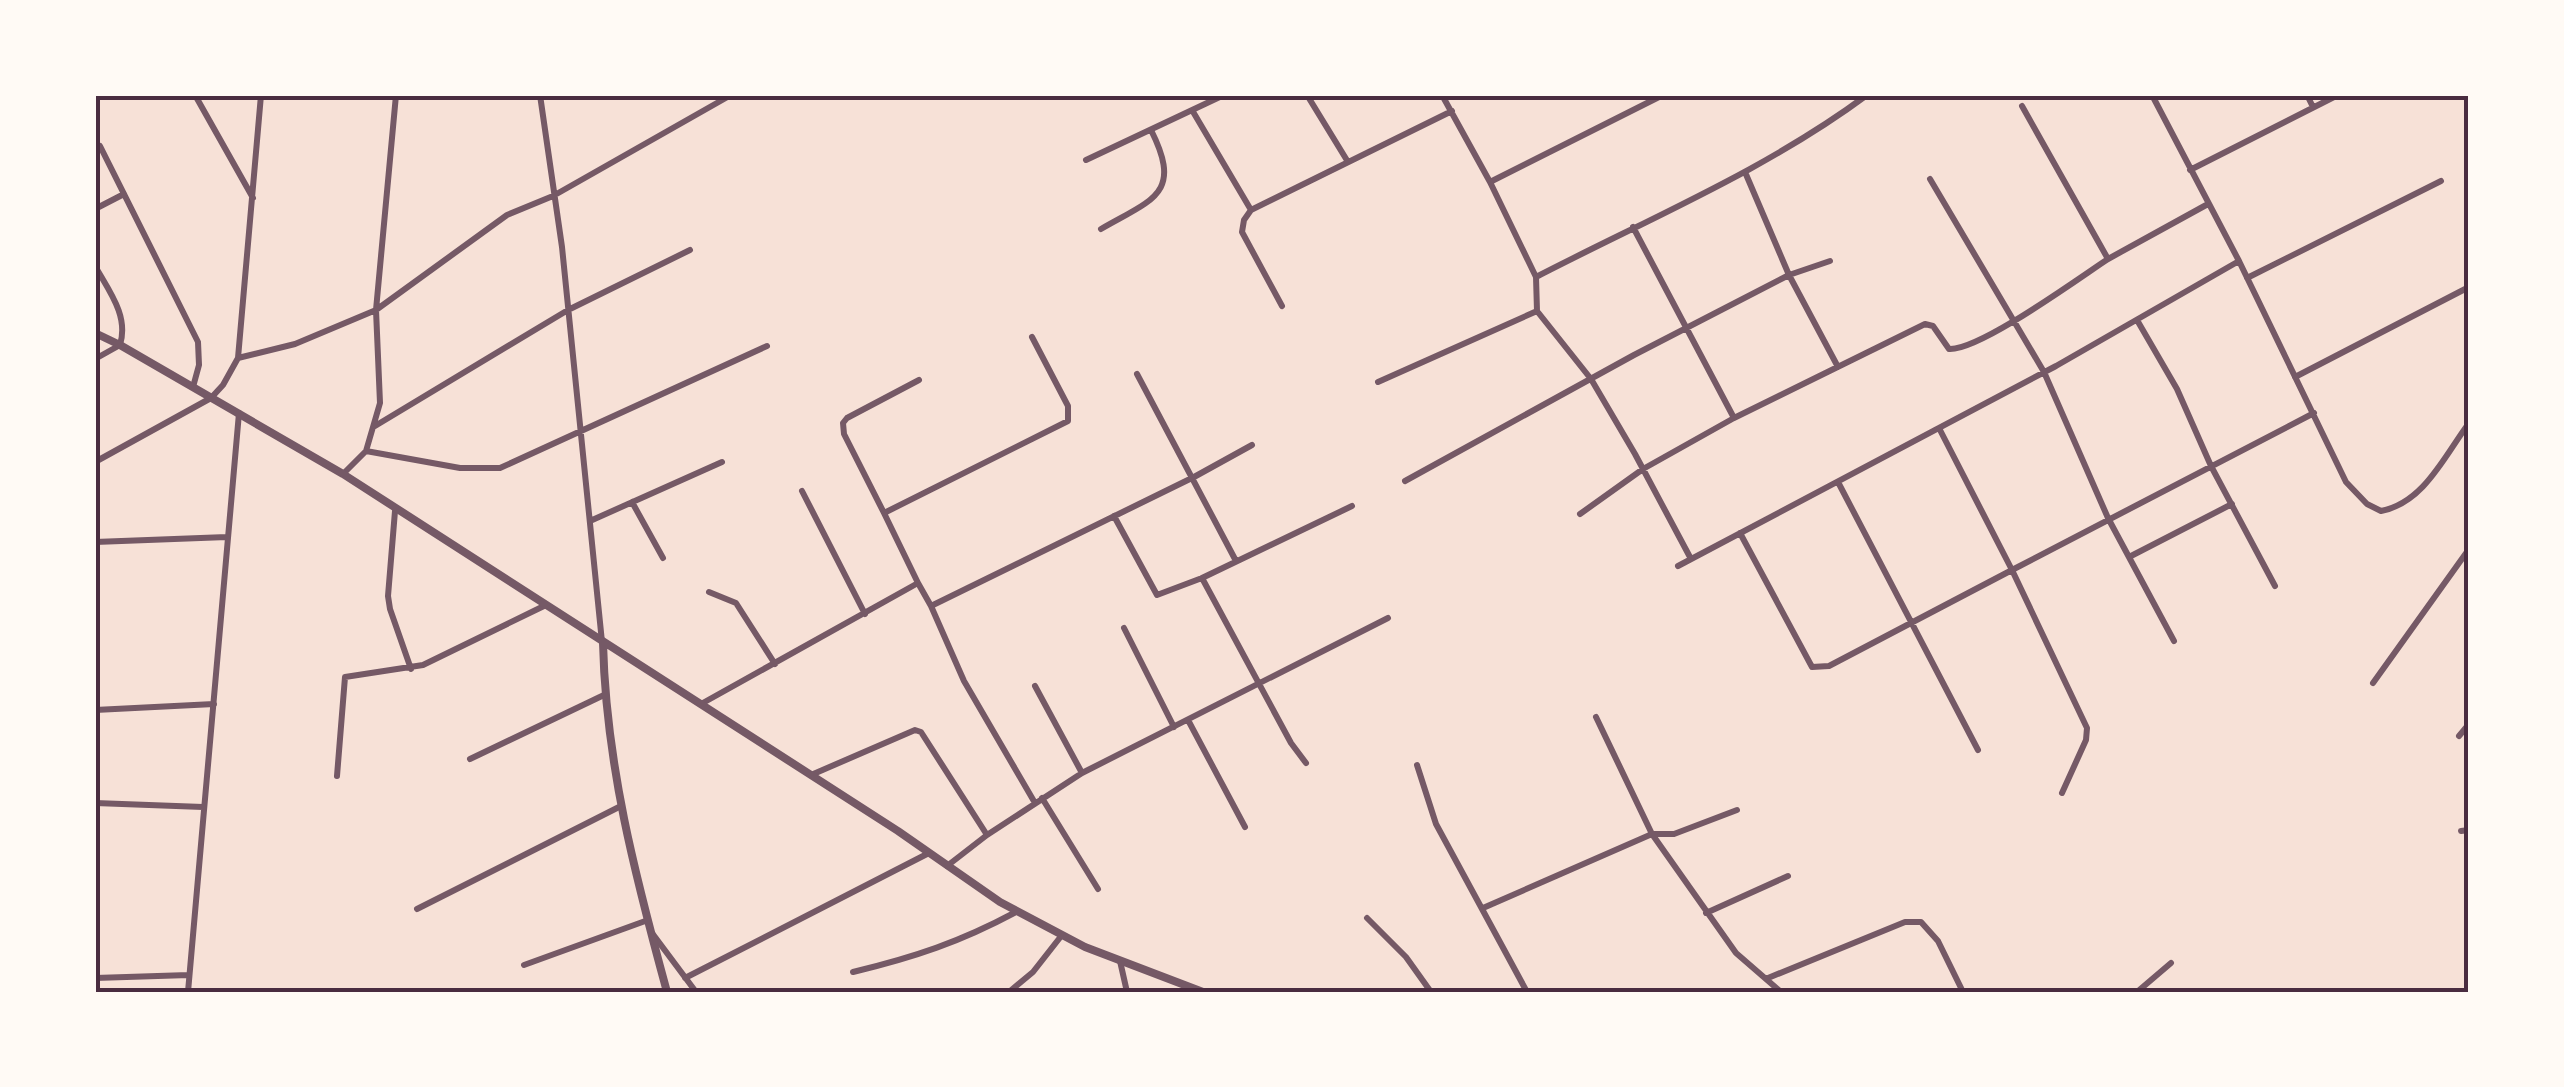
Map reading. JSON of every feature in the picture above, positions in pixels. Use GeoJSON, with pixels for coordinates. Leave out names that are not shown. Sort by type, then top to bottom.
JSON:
{"type":"FeatureCollection","features":[{"type":"Feature","properties":{"kind":"street"},"geometry":{"type":"LineString","coordinates":[[196,95],[254,198]]}},
{"type":"Feature","properties":{"kind":"street"},"geometry":{"type":"LineString","coordinates":[[95,462],[211,398],[238,358],[261,95]]}},
{"type":"Feature","properties":{"kind":"street"},"geometry":{"type":"LineString","coordinates":[[343,474],[366,451],[380,403],[376,310],[396,95]]}},
{"type":"Feature","properties":{"kind":"street"},"geometry":{"type":"LineString","coordinates":[[540,95],[568,310],[604,695],[620,807],[667,992]]}},
{"type":"Feature","properties":{"kind":"street"},"geometry":{"type":"LineString","coordinates":[[238,358],[295,344],[376,310],[506,215],[554,196],[731,95]]}},
{"type":"Feature","properties":{"kind":"street"},"geometry":{"type":"LineString","coordinates":[[1086,160],[1224,95]]}},
{"type":"Feature","properties":{"kind":"street"},"geometry":{"type":"LineString","coordinates":[[1307,95],[1348,162]]}},
{"type":"Feature","properties":{"kind":"street"},"geometry":{"type":"LineString","coordinates":[[1442,95],[1536,277],[1538,311],[1591,379],[1691,559]]}},
{"type":"Feature","properties":{"kind":"street"},"geometry":{"type":"LineString","coordinates":[[1490,182],[1663,95]]}},
{"type":"Feature","properties":{"kind":"street"},"geometry":{"type":"LineString","coordinates":[[1536,277],[1744,172],[1834,121],[1867,95]]}},
{"type":"Feature","properties":{"kind":"street"},"geometry":{"type":"LineString","coordinates":[[2152,95],[2346,482],[2367,504],[2381,511],[2396,508],[2420,491],[2469,422]]}},
{"type":"Feature","properties":{"kind":"street"},"geometry":{"type":"LineString","coordinates":[[2307,95],[2313,108]]}},
{"type":"Feature","properties":{"kind":"street"},"geometry":{"type":"LineString","coordinates":[[2190,170],[2338,95]]}},
{"type":"Feature","properties":{"kind":"street"},"geometry":{"type":"LineString","coordinates":[[2022,106],[2108,259]]}},
{"type":"Feature","properties":{"kind":"street"},"geometry":{"type":"LineString","coordinates":[[1192,110],[1251,210]]}},
{"type":"Feature","properties":{"kind":"street"},"geometry":{"type":"LineString","coordinates":[[1282,306],[1242,232],[1251,210],[1452,111]]}},
{"type":"Feature","properties":{"kind":"street"},"geometry":{"type":"LineString","coordinates":[[1101,229],[1142,206],[1164,182],[1164,156],[1151,130]]}},
{"type":"Feature","properties":{"kind":"street"},"geometry":{"type":"LineString","coordinates":[[100,146],[198,342],[193,387]]}},
{"type":"Feature","properties":{"kind":"street"},"geometry":{"type":"LineString","coordinates":[[1744,172],[1789,275],[1838,367]]}},
{"type":"Feature","properties":{"kind":"street"},"geometry":{"type":"LineString","coordinates":[[1930,179],[2044,372],[2108,518],[2174,641]]}},
{"type":"Feature","properties":{"kind":"street"},"geometry":{"type":"LineString","coordinates":[[2247,278],[2441,181]]}},
{"type":"Feature","properties":{"kind":"street"},"geometry":{"type":"LineString","coordinates":[[95,210],[124,194]]}},
{"type":"Feature","properties":{"kind":"street"},"geometry":{"type":"LineString","coordinates":[[1580,514],[1643,468],[1924,324],[1933,326],[1949,349],[1957,350],[2012,323],[2108,259],[2208,204]]}},
{"type":"Feature","properties":{"kind":"street"},"geometry":{"type":"LineString","coordinates":[[1634,227],[1734,418]]}},
{"type":"Feature","properties":{"kind":"street"},"geometry":{"type":"LineString","coordinates":[[375,426],[568,310],[690,250]]}},
{"type":"Feature","properties":{"kind":"street"},"geometry":{"type":"LineString","coordinates":[[1405,481],[1789,275],[1830,261]]}},
{"type":"Feature","properties":{"kind":"street"},"geometry":{"type":"LineString","coordinates":[[1678,566],[2044,372],[2239,262]]}},
{"type":"Feature","properties":{"kind":"street"},"geometry":{"type":"LineString","coordinates":[[95,266],[121,316],[124,332],[120,345],[95,359]]}},
{"type":"Feature","properties":{"kind":"street"},"geometry":{"type":"LineString","coordinates":[[2296,377],[2469,287]]}},
{"type":"Feature","properties":{"kind":"street"},"geometry":{"type":"LineString","coordinates":[[1378,382],[1538,311]]}},
{"type":"Feature","properties":{"kind":"street"},"geometry":{"type":"LineString","coordinates":[[2137,320],[2177,390],[2211,466],[2276,586]]}},
{"type":"Feature","properties":{"kind":"street"},"geometry":{"type":"LineString","coordinates":[[95,334],[343,474],[811,774],[1016,912],[1120,961],[1203,992]]}},
{"type":"Feature","properties":{"kind":"street"},"geometry":{"type":"LineString","coordinates":[[884,513],[1068,421],[1068,406],[1032,337]]}},
{"type":"Feature","properties":{"kind":"street"},"geometry":{"type":"LineString","coordinates":[[366,451],[415,462],[500,468],[767,346]]}},
{"type":"Feature","properties":{"kind":"street"},"geometry":{"type":"LineString","coordinates":[[1137,374],[1236,561]]}},
{"type":"Feature","properties":{"kind":"street"},"geometry":{"type":"LineString","coordinates":[[919,380],[847,418],[844,434],[931,606],[964,681],[1098,890]]}},
{"type":"Feature","properties":{"kind":"street"},"geometry":{"type":"LineString","coordinates":[[188,992],[239,413]]}},
{"type":"Feature","properties":{"kind":"street"},"geometry":{"type":"LineString","coordinates":[[1740,533],[1812,667],[1829,666],[2314,414]]}},
{"type":"Feature","properties":{"kind":"street"},"geometry":{"type":"LineString","coordinates":[[1939,428],[2088,728],[2062,793]]}},
{"type":"Feature","properties":{"kind":"street"},"geometry":{"type":"LineString","coordinates":[[931,606],[1194,478],[1252,445]]}},
{"type":"Feature","properties":{"kind":"street"},"geometry":{"type":"LineString","coordinates":[[590,521],[722,462]]}},
{"type":"Feature","properties":{"kind":"street"},"geometry":{"type":"LineString","coordinates":[[1838,482],[1978,750]]}},
{"type":"Feature","properties":{"kind":"street"},"geometry":{"type":"LineString","coordinates":[[802,491],[865,614]]}},
{"type":"Feature","properties":{"kind":"street"},"geometry":{"type":"LineString","coordinates":[[632,502],[663,558]]}},
{"type":"Feature","properties":{"kind":"street"},"geometry":{"type":"LineString","coordinates":[[2131,556],[2232,504]]}},
{"type":"Feature","properties":{"kind":"street"},"geometry":{"type":"LineString","coordinates":[[1114,516],[1157,595],[1202,578],[1352,506]]}},
{"type":"Feature","properties":{"kind":"street"},"geometry":{"type":"LineString","coordinates":[[395,510],[388,596],[411,669]]}},
{"type":"Feature","properties":{"kind":"street"},"geometry":{"type":"LineString","coordinates":[[95,542],[227,537]]}},
{"type":"Feature","properties":{"kind":"street"},"geometry":{"type":"LineString","coordinates":[[2373,683],[2469,549]]}},
{"type":"Feature","properties":{"kind":"street"},"geometry":{"type":"LineString","coordinates":[[1202,578],[1291,743],[1306,763]]}},
{"type":"Feature","properties":{"kind":"street"},"geometry":{"type":"LineString","coordinates":[[702,704],[918,583]]}},
{"type":"Feature","properties":{"kind":"street"},"geometry":{"type":"LineString","coordinates":[[710,592],[736,602],[775,664]]}},
{"type":"Feature","properties":{"kind":"street"},"geometry":{"type":"LineString","coordinates":[[337,776],[345,678],[350,674],[411,669],[546,604]]}},
{"type":"Feature","properties":{"kind":"street"},"geometry":{"type":"LineString","coordinates":[[946,866],[1082,773],[1388,618]]}},
{"type":"Feature","properties":{"kind":"street"},"geometry":{"type":"LineString","coordinates":[[1124,628],[1174,728]]}},
{"type":"Feature","properties":{"kind":"street"},"geometry":{"type":"LineString","coordinates":[[1035,686],[1082,773]]}},
{"type":"Feature","properties":{"kind":"street"},"geometry":{"type":"LineString","coordinates":[[470,759],[604,695]]}},
{"type":"Feature","properties":{"kind":"street"},"geometry":{"type":"LineString","coordinates":[[95,710],[214,704]]}},
{"type":"Feature","properties":{"kind":"street"},"geometry":{"type":"LineString","coordinates":[[1596,717],[1652,834],[1736,953],[1780,992]]}},
{"type":"Feature","properties":{"kind":"street"},"geometry":{"type":"LineString","coordinates":[[1188,720],[1245,828]]}},
{"type":"Feature","properties":{"kind":"street"},"geometry":{"type":"LineString","coordinates":[[2459,736],[2469,724]]}},
{"type":"Feature","properties":{"kind":"street"},"geometry":{"type":"LineString","coordinates":[[811,774],[916,730],[922,732],[988,835]]}},
{"type":"Feature","properties":{"kind":"street"},"geometry":{"type":"LineString","coordinates":[[1417,764],[1436,824],[1527,992]]}},
{"type":"Feature","properties":{"kind":"street"},"geometry":{"type":"LineString","coordinates":[[95,803],[203,808]]}},
{"type":"Feature","properties":{"kind":"street"},"geometry":{"type":"LineString","coordinates":[[417,909],[620,807]]}},
{"type":"Feature","properties":{"kind":"street"},"geometry":{"type":"LineString","coordinates":[[1483,908],[1652,834],[1674,834],[1736,810]]}},
{"type":"Feature","properties":{"kind":"street"},"geometry":{"type":"LineString","coordinates":[[685,978],[927,854]]}},
{"type":"Feature","properties":{"kind":"street"},"geometry":{"type":"LineString","coordinates":[[1706,912],[1788,876]]}},
{"type":"Feature","properties":{"kind":"street"},"geometry":{"type":"LineString","coordinates":[[853,972],[922,956],[1016,912]]}},
{"type":"Feature","properties":{"kind":"street"},"geometry":{"type":"LineString","coordinates":[[1367,918],[1406,957],[1431,992]]}},
{"type":"Feature","properties":{"kind":"street"},"geometry":{"type":"LineString","coordinates":[[524,965],[648,920]]}},
{"type":"Feature","properties":{"kind":"street"},"geometry":{"type":"LineString","coordinates":[[1768,978],[1905,922],[1921,922],[1938,941],[1962,992]]}},
{"type":"Feature","properties":{"kind":"street"},"geometry":{"type":"LineString","coordinates":[[650,931],[696,992]]}},
{"type":"Feature","properties":{"kind":"street"},"geometry":{"type":"LineString","coordinates":[[1009,992],[1033,972],[1062,936]]}},
{"type":"Feature","properties":{"kind":"street"},"geometry":{"type":"LineString","coordinates":[[1120,961],[1127,992]]}},
{"type":"Feature","properties":{"kind":"street"},"geometry":{"type":"LineString","coordinates":[[2136,992],[2171,963]]}},
{"type":"Feature","properties":{"kind":"street"},"geometry":{"type":"LineString","coordinates":[[95,978],[189,975]]}}]}
